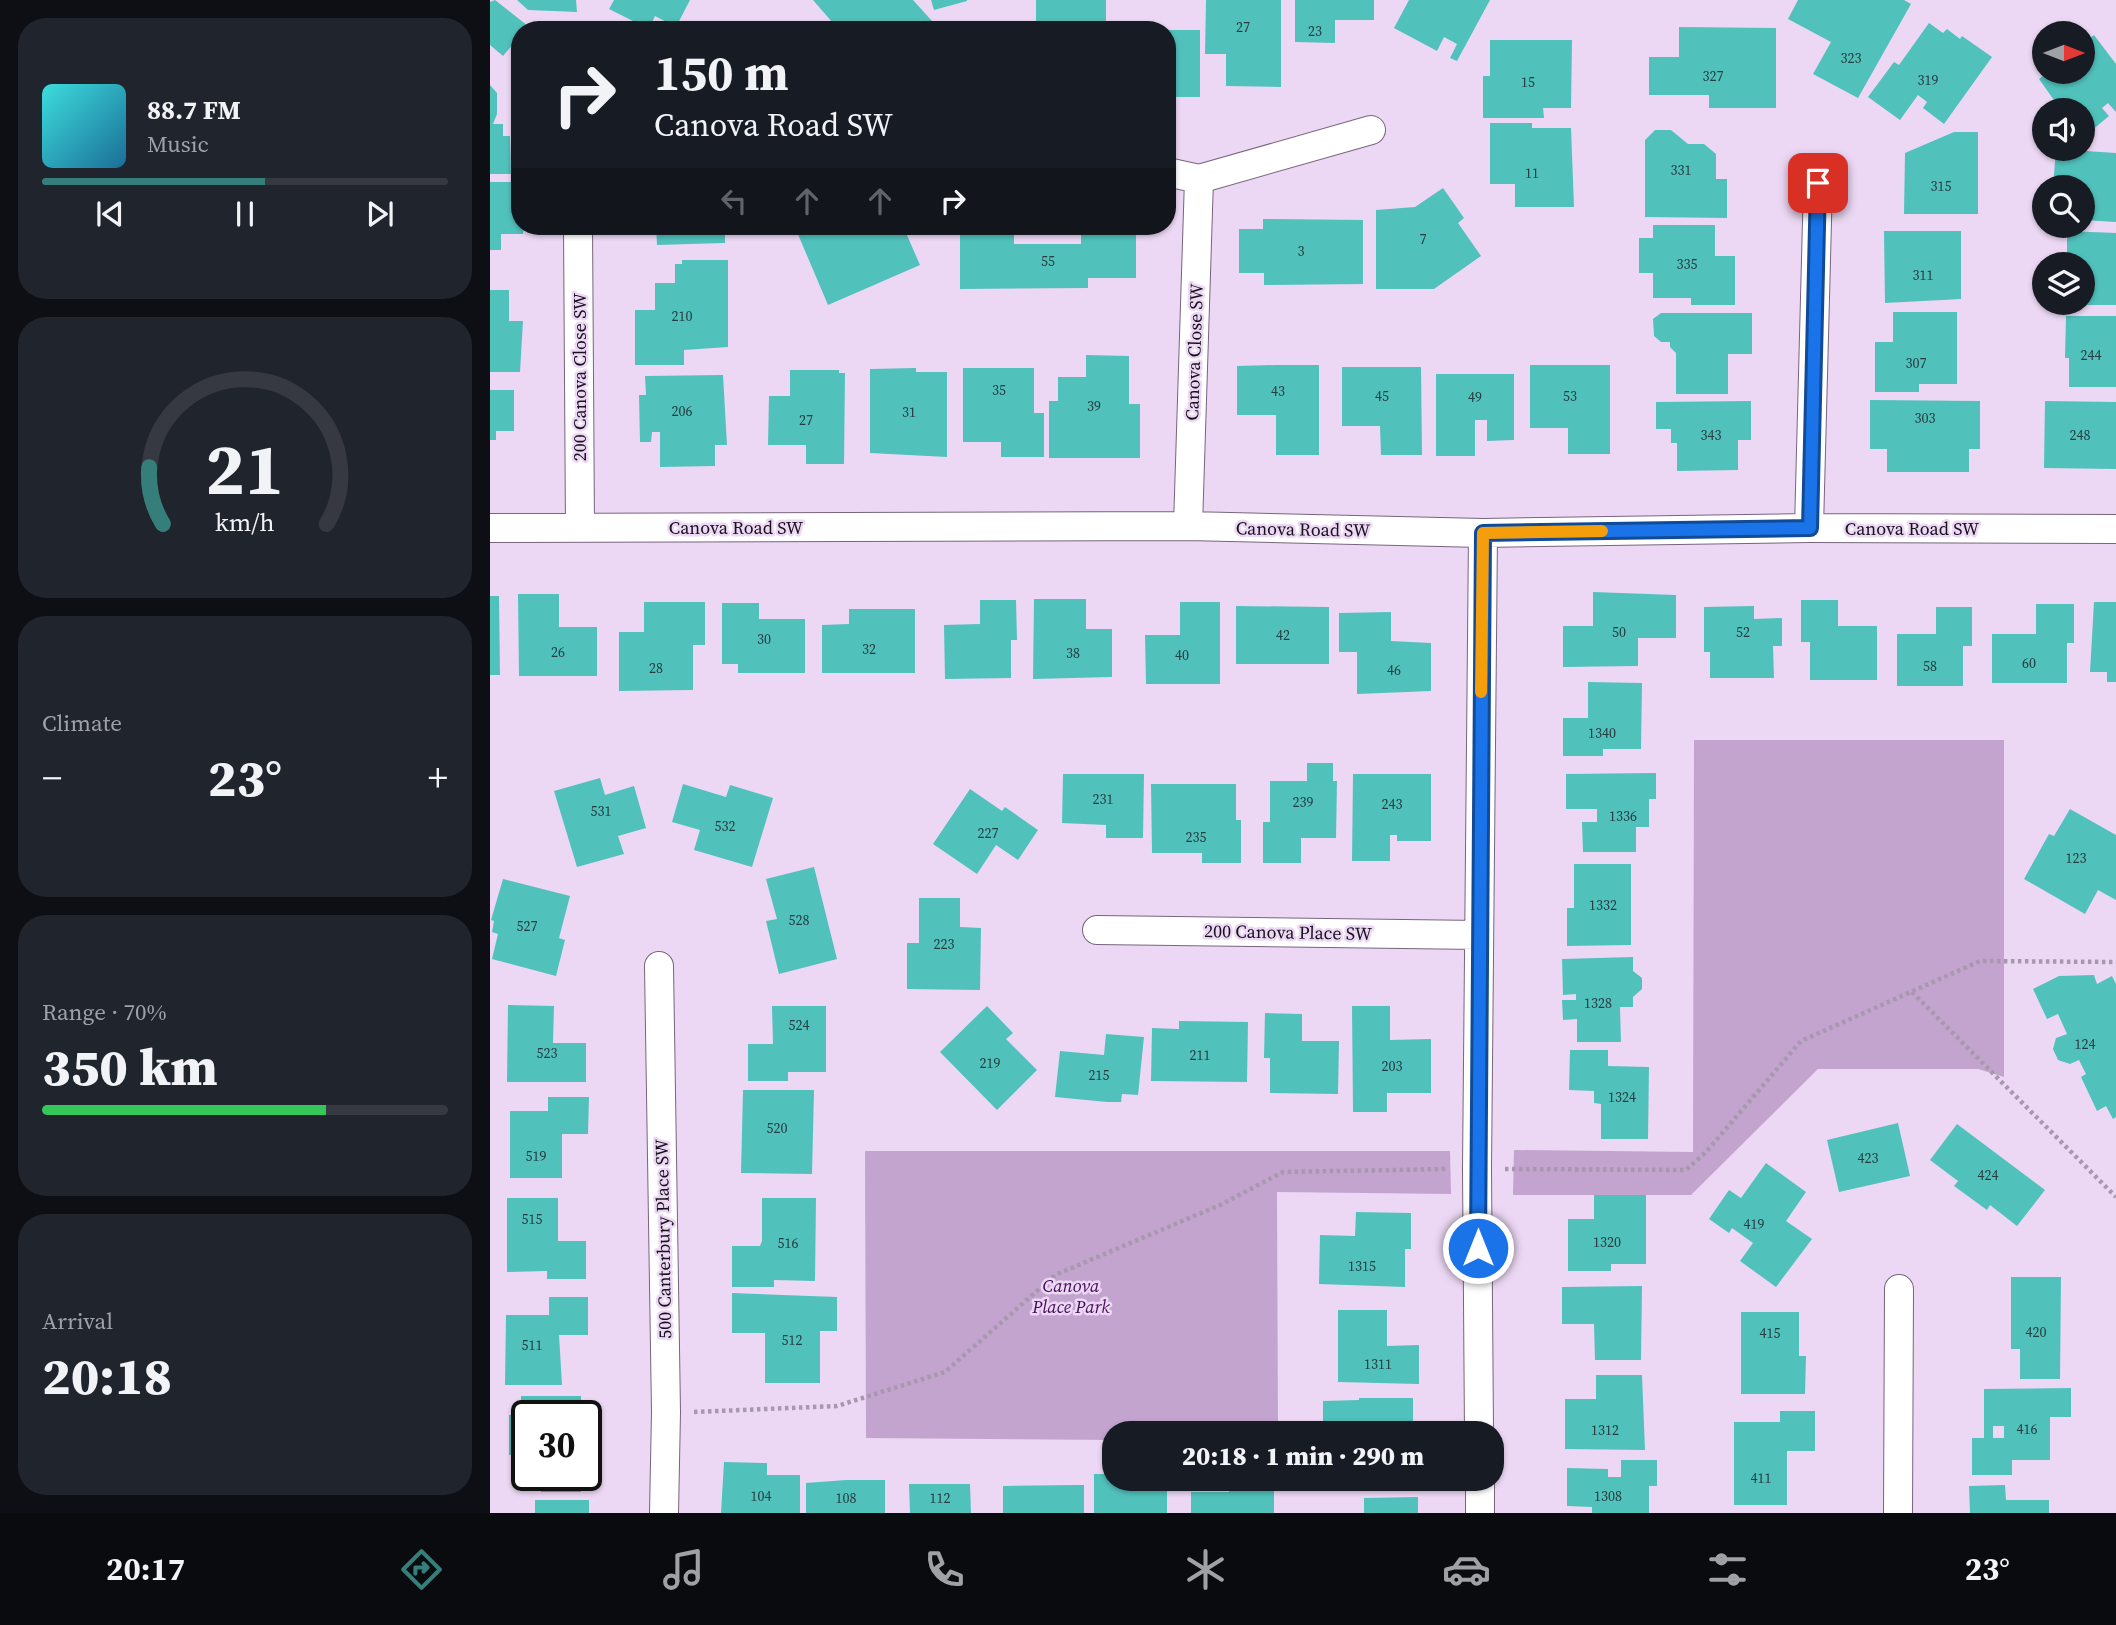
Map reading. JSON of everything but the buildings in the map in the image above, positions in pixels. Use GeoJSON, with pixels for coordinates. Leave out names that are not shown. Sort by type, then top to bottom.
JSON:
{"type":"FeatureCollection","features":[{"type":"Feature","properties":{"kind":"street"},"geometry":{"type":"LineString","coordinates":[[1176,174],[1199,178],[1371,130]]}},
{"type":"Feature","properties":{"kind":"street","name":"Canova Close SW"},"geometry":{"type":"LineString","coordinates":[[1188,526],[1199,178]]}},
{"type":"Feature","properties":{"kind":"street"},"geometry":{"type":"LineString","coordinates":[[1810,528],[1818,183]]}},
{"type":"Feature","properties":{"kind":"street","name":"200 Canova Close SW"},"geometry":{"type":"LineString","coordinates":[[578,235],[580,528]]}},
{"type":"Feature","properties":{"kind":"street","name":"Canova Road SW"},"geometry":{"type":"LineString","coordinates":[[490,528],[1188,526],[1483,533],[1810,528],[2116,529]]}},
{"type":"Feature","properties":{"kind":"street"},"geometry":{"type":"LineString","coordinates":[[1479,1421],[1479,934],[1483,533]]}},
{"type":"Feature","properties":{"kind":"street","name":"200 Canova Place SW"},"geometry":{"type":"LineString","coordinates":[[1097,930],[1479,934]]}},
{"type":"Feature","properties":{"kind":"street","name":"500 Canterbury Place SW"},"geometry":{"type":"LineString","coordinates":[[659,966],[666,1412],[664,1513]]}},
{"type":"Feature","properties":{"kind":"street"},"geometry":{"type":"LineString","coordinates":[[1898,1513],[1899,1289]]}},
{"type":"Feature","properties":{"kind":"street"},"geometry":{"type":"LineString","coordinates":[[1480,1491],[1480,1513]]}},
{"type":"Feature","properties":{"kind":"path"},"geometry":{"type":"LineString","coordinates":[[666,1412],[838,1406],[945,1372],[1055,1275],[1220,1205],[1283,1172],[1686,1170],[1706,1152],[1801,1041],[1980,961],[2116,962]]}},
{"type":"Feature","properties":{"kind":"path"},"geometry":{"type":"LineString","coordinates":[[1911,992],[2116,1198]]}},
{"type":"Feature","properties":{"kind":"green space"},"geometry":{"type":"Polygon","coordinates":[[[1694,740],[2004,740],[2004,1077],[1978,1069],[1818,1069],[1691,1195],[1513,1195],[1514,1150],[1693,1152],[1694,740]]]}},
{"type":"Feature","properties":{"kind":"green space","name":"Canova Place Park"},"geometry":{"type":"Polygon","coordinates":[[[865,1151],[1450,1151],[1451,1194],[1277,1192],[1278,1421],[1102,1421],[1102,1440],[866,1438],[865,1151]]]}},
{"type":"Feature","properties":{"kind":"slow traffic"},"geometry":{"type":"LineString","coordinates":[[1481,692],[1483,533],[1602,531]]}},
{"type":"Feature","properties":{"kind":"route"},"geometry":{"type":"LineString","coordinates":[[1478,1248],[1483,533],[1810,528],[1818,183]]}}]}
